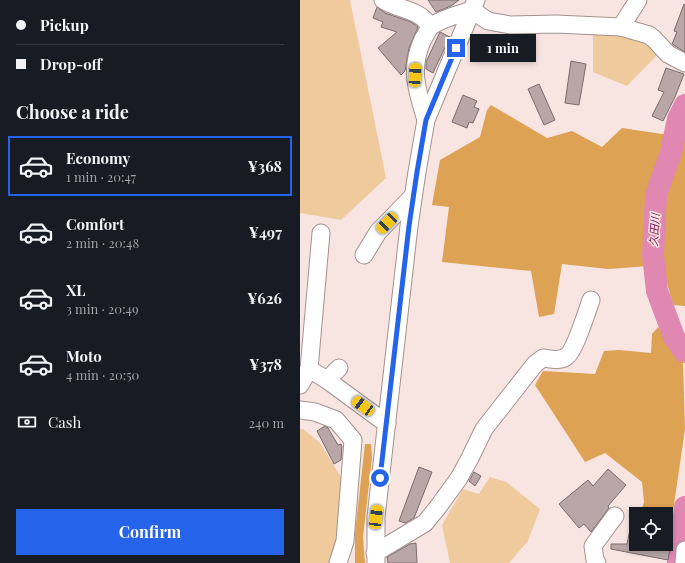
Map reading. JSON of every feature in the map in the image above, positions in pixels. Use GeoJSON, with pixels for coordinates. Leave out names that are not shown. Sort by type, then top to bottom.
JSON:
{"type":"FeatureCollection","features":[{"type":"Feature","properties":{"kind":"street"},"geometry":{"type":"LineString","coordinates":[[383,0],[420,15],[430,27]]}},
{"type":"Feature","properties":{"kind":"street"},"geometry":{"type":"LineString","coordinates":[[621,28],[638,0]]}},
{"type":"Feature","properties":{"kind":"street"},"geometry":{"type":"LineString","coordinates":[[426,120],[415,75],[415,63],[419,48],[430,27],[474,5]]}},
{"type":"Feature","properties":{"kind":"street"},"geometry":{"type":"LineString","coordinates":[[474,5],[488,21],[510,25],[556,24],[621,28],[649,35],[668,54],[685,63]]}},
{"type":"Feature","properties":{"kind":"street"},"geometry":{"type":"LineString","coordinates":[[376,558],[376,517],[413,196],[426,120],[474,5]]}},
{"type":"Feature","properties":{"kind":"street"},"geometry":{"type":"LineString","coordinates":[[364,255],[378,232],[413,196]]}},
{"type":"Feature","properties":{"kind":"street"},"geometry":{"type":"LineString","coordinates":[[300,385],[309,369],[321,233]]}},
{"type":"Feature","properties":{"kind":"street"},"geometry":{"type":"LineString","coordinates":[[376,558],[425,523],[459,478],[484,429],[535,364],[543,358],[557,360],[567,356],[573,348],[592,300]]}},
{"type":"Feature","properties":{"kind":"street"},"geometry":{"type":"LineString","coordinates":[[309,369],[333,374],[387,424]]}},
{"type":"Feature","properties":{"kind":"street"},"geometry":{"type":"LineString","coordinates":[[300,410],[315,412],[336,420],[353,440],[345,541],[338,563]]}},
{"type":"Feature","properties":{"kind":"street"},"geometry":{"type":"LineString","coordinates":[[597,563],[595,560],[593,546],[615,516]]}},
{"type":"Feature","properties":{"kind":"street"},"geometry":{"type":"LineString","coordinates":[[684,563],[685,550]]}},
{"type":"Feature","properties":{"kind":"shaded area"},"geometry":{"type":"Polygon","coordinates":[[[300,0],[350,0],[386,178],[341,220],[300,213],[300,0]]]}},
{"type":"Feature","properties":{"kind":"shaded area"},"geometry":{"type":"Polygon","coordinates":[[[593,34],[633,36],[659,53],[627,86],[593,72],[593,34]]]}},
{"type":"Feature","properties":{"kind":"shaded area"},"geometry":{"type":"Polygon","coordinates":[[[491,105],[547,138],[572,131],[602,147],[622,128],[682,137],[685,129],[685,306],[673,305],[662,265],[608,269],[562,264],[554,314],[539,317],[531,271],[442,262],[449,207],[432,205],[440,160],[480,137],[487,110],[491,105]]]}},
{"type":"Feature","properties":{"kind":"shaded area"},"geometry":{"type":"Polygon","coordinates":[[[658,327],[683,361],[685,429],[673,511],[673,507],[642,507],[644,502],[642,482],[605,453],[585,462],[535,385],[543,371],[595,374],[604,351],[619,350],[651,353],[652,334],[658,327]]]}},
{"type":"Feature","properties":{"kind":"shaded area"},"geometry":{"type":"Polygon","coordinates":[[[300,429],[303,429],[320,443],[344,482],[338,551],[333,563],[300,563],[300,429]]]}},
{"type":"Feature","properties":{"kind":"shaded area"},"geometry":{"type":"Polygon","coordinates":[[[365,444],[371,444],[372,458],[363,537],[365,563],[355,563],[355,533],[365,444]]]}},
{"type":"Feature","properties":{"kind":"shaded area"},"geometry":{"type":"Polygon","coordinates":[[[490,477],[506,482],[540,509],[528,541],[509,563],[450,563],[442,525],[463,489],[479,494],[490,477]]]}},
{"type":"Feature","properties":{"kind":"building"},"geometry":{"type":"Polygon","coordinates":[[[428,0],[459,0],[451,6],[436,12],[428,0]]]}},
{"type":"Feature","properties":{"kind":"building"},"geometry":{"type":"Polygon","coordinates":[[[684,4],[685,52],[672,44],[677,32],[674,31],[684,4]]]}},
{"type":"Feature","properties":{"kind":"building"},"geometry":{"type":"Polygon","coordinates":[[[377,7],[385,13],[411,22],[418,27],[409,48],[405,71],[401,75],[378,48],[397,32],[381,27],[383,22],[373,18],[377,7]]]}},
{"type":"Feature","properties":{"kind":"building"},"geometry":{"type":"Polygon","coordinates":[[[440,32],[450,37],[433,73],[426,69],[426,62],[440,32]]]}},
{"type":"Feature","properties":{"kind":"building"},"geometry":{"type":"Polygon","coordinates":[[[571,61],[586,64],[579,105],[565,103],[571,61]]]}},
{"type":"Feature","properties":{"kind":"building"},"geometry":{"type":"Polygon","coordinates":[[[666,68],[684,74],[663,121],[652,116],[664,92],[658,90],[666,68]]]}},
{"type":"Feature","properties":{"kind":"building"},"geometry":{"type":"Polygon","coordinates":[[[539,84],[555,120],[544,125],[528,89],[539,84]]]}},
{"type":"Feature","properties":{"kind":"building"},"geometry":{"type":"Polygon","coordinates":[[[463,95],[477,101],[474,107],[479,109],[473,123],[469,122],[467,128],[452,122],[463,95]]]}},
{"type":"Feature","properties":{"kind":"building"},"geometry":{"type":"Polygon","coordinates":[[[325,426],[328,428],[338,445],[341,444],[342,446],[341,460],[334,464],[317,431],[325,426]]]}},
{"type":"Feature","properties":{"kind":"building"},"geometry":{"type":"Polygon","coordinates":[[[419,467],[432,472],[414,518],[405,523],[399,521],[419,467]]]}},
{"type":"Feature","properties":{"kind":"building"},"geometry":{"type":"Polygon","coordinates":[[[608,469],[626,485],[608,506],[609,508],[591,532],[584,524],[579,528],[559,504],[588,480],[593,486],[608,469]]]}},
{"type":"Feature","properties":{"kind":"building"},"geometry":{"type":"Polygon","coordinates":[[[474,472],[481,476],[475,486],[469,481],[474,472]]]}},
{"type":"Feature","properties":{"kind":"building"},"geometry":{"type":"Polygon","coordinates":[[[629,534],[629,551],[670,551],[668,560],[611,549],[611,544],[627,544],[629,534]]]}},
{"type":"Feature","properties":{"kind":"building"},"geometry":{"type":"Polygon","coordinates":[[[416,543],[417,563],[388,563],[387,557],[410,544],[416,543]]]}},
{"type":"Feature","properties":{"kind":"waterway","name":"久田川"},"geometry":{"type":"LineString","coordinates":[[685,105],[678,119],[671,152],[656,195],[653,255],[657,291],[674,337],[685,352]]}},
{"type":"Feature","properties":{"kind":"waterway","name":"久田川"},"geometry":{"type":"LineString","coordinates":[[678,563],[685,507]]}},
{"type":"Feature","properties":{"kind":"route"},"geometry":{"type":"LineString","coordinates":[[380,478],[409,226],[426,120],[456,48]]}}]}
